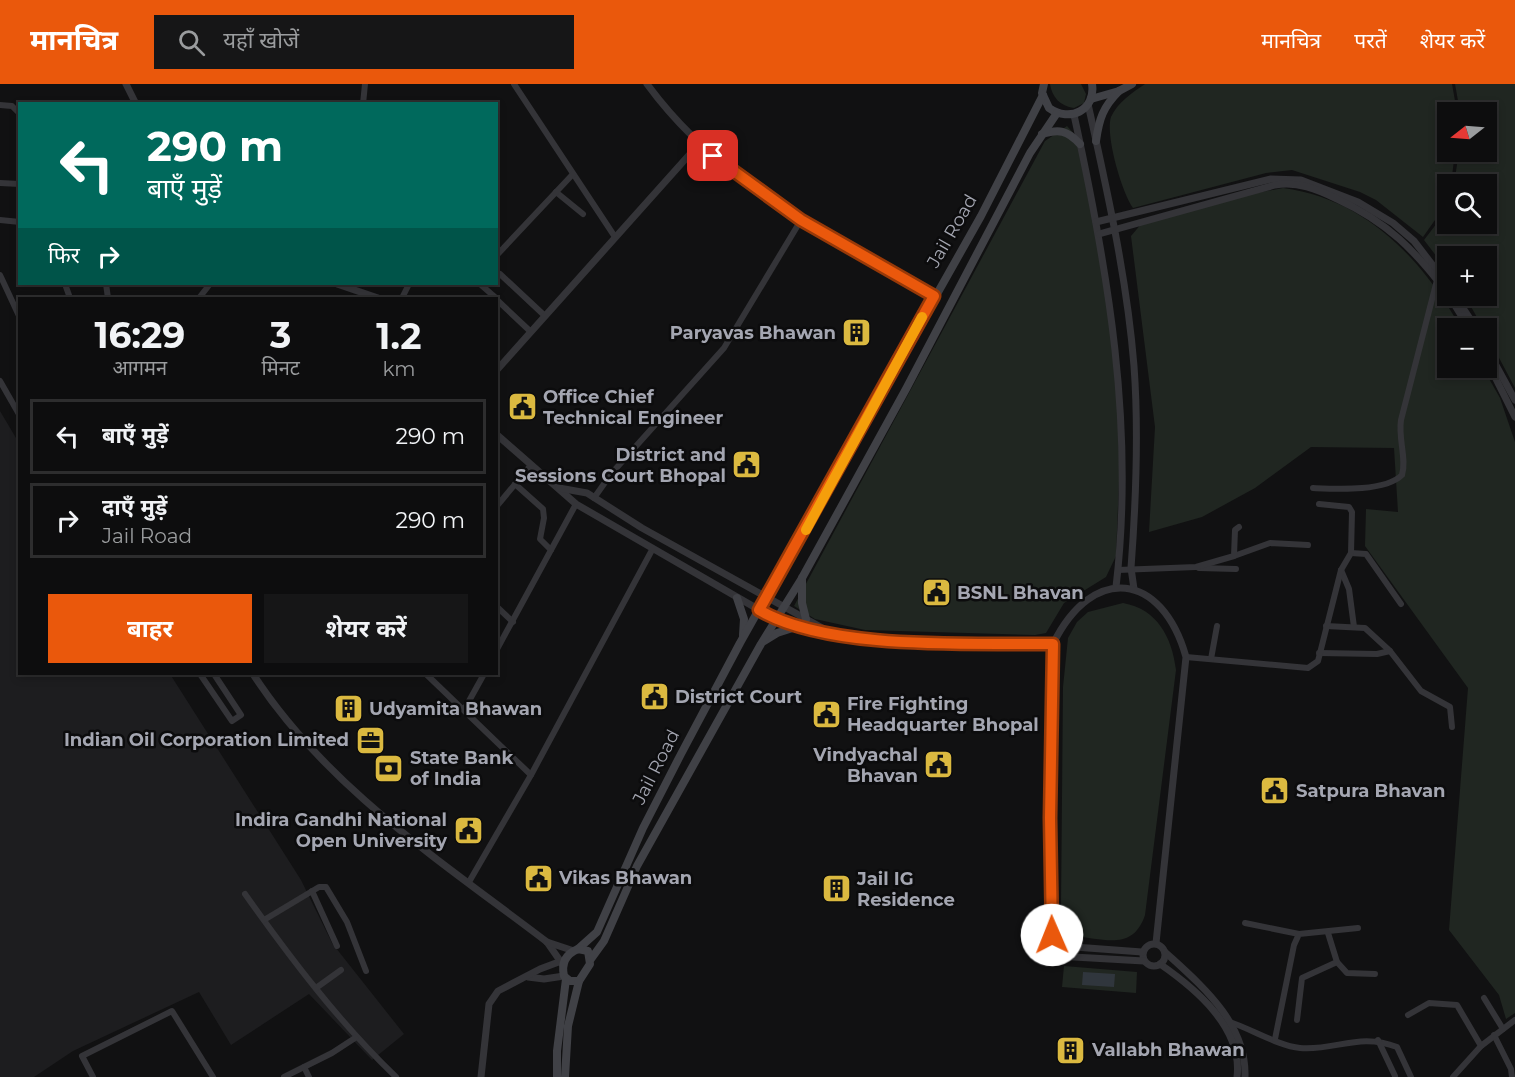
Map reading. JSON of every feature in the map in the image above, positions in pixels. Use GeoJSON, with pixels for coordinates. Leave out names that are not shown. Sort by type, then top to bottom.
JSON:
{"type":"FeatureCollection","features":[{"type":"Feature","properties":{"kind":"main road"},"geometry":{"type":"LineString","coordinates":[[1044,84],[1043,95],[1049,108],[1057,113],[1074,115],[1090,102],[1132,84]]}},
{"type":"Feature","properties":{"kind":"main road"},"geometry":{"type":"LineString","coordinates":[[1090,102],[1092,84]]}},
{"type":"Feature","properties":{"kind":"main road"},"geometry":{"type":"LineString","coordinates":[[1096,141],[1099,119],[1106,104],[1119,91]]}},
{"type":"Feature","properties":{"kind":"main road","name":"Jail Road"},"geometry":{"type":"LineString","coordinates":[[576,950],[597,932],[646,821],[759,610],[981,216],[1043,95]]}},
{"type":"Feature","properties":{"kind":"main road","name":"Jail Road"},"geometry":{"type":"LineString","coordinates":[[591,959],[604,941],[637,866],[761,644],[802,578],[1042,134],[1057,113]]}},
{"type":"Feature","properties":{"kind":"main road"},"geometry":{"type":"LineString","coordinates":[[1042,134],[1057,130],[1066,132],[1080,144]]}},
{"type":"Feature","properties":{"kind":"main road"},"geometry":{"type":"LineString","coordinates":[[761,644],[777,633],[803,623],[802,578]]}},
{"type":"Feature","properties":{"kind":"main road"},"geometry":{"type":"LineString","coordinates":[[737,598],[744,619],[743,639]]}},
{"type":"Feature","properties":{"kind":"main road"},"geometry":{"type":"LineString","coordinates":[[557,1077],[557,1051],[565,978],[563,962],[576,950],[588,951],[591,959],[586,974],[579,981],[568,1026],[565,1077]]}},
{"type":"Feature","properties":{"kind":"main road"},"geometry":{"type":"LineString","coordinates":[[565,978],[579,981]]}},
{"type":"Feature","properties":{"kind":"street"},"geometry":{"type":"LineString","coordinates":[[126,84],[135,102]]}},
{"type":"Feature","properties":{"kind":"street"},"geometry":{"type":"LineString","coordinates":[[363,102],[365,84]]}},
{"type":"Feature","properties":{"kind":"street"},"geometry":{"type":"LineString","coordinates":[[514,84],[615,237]]}},
{"type":"Feature","properties":{"kind":"street"},"geometry":{"type":"LineString","coordinates":[[647,84],[698,145],[801,220],[934,296]]}},
{"type":"Feature","properties":{"kind":"street"},"geometry":{"type":"LineString","coordinates":[[1090,102],[1112,219],[1134,366],[1137,430],[1131,568],[1134,589]]}},
{"type":"Feature","properties":{"kind":"street"},"geometry":{"type":"LineString","coordinates":[[0,105],[12,106],[18,112]]}},
{"type":"Feature","properties":{"kind":"street"},"geometry":{"type":"LineString","coordinates":[[1074,115],[1099,234],[1113,326],[1119,389],[1122,449],[1116,587]]}},
{"type":"Feature","properties":{"kind":"street"},"geometry":{"type":"LineString","coordinates":[[498,369],[698,145]]}},
{"type":"Feature","properties":{"kind":"street"},"geometry":{"type":"LineString","coordinates":[[498,254],[573,174]]}},
{"type":"Feature","properties":{"kind":"street"},"geometry":{"type":"LineString","coordinates":[[1096,222],[1271,179],[1301,180],[1358,202],[1393,223],[1414,242],[1437,271]]}},
{"type":"Feature","properties":{"kind":"street"},"geometry":{"type":"LineString","coordinates":[[0,183],[18,184]]}},
{"type":"Feature","properties":{"kind":"street"},"geometry":{"type":"LineString","coordinates":[[1099,234],[1275,185],[1293,184],[1323,192],[1366,213],[1392,230],[1413,251],[1437,280],[1398,434],[1403,461],[1402,475],[1389,482],[1363,488],[1314,488]]}},
{"type":"Feature","properties":{"kind":"street"},"geometry":{"type":"LineString","coordinates":[[556,192],[584,214]]}},
{"type":"Feature","properties":{"kind":"street"},"geometry":{"type":"LineString","coordinates":[[0,220],[18,222]]}},
{"type":"Feature","properties":{"kind":"street"},"geometry":{"type":"LineString","coordinates":[[594,498],[611,474],[724,348],[801,220]]}},
{"type":"Feature","properties":{"kind":"street"},"geometry":{"type":"LineString","coordinates":[[500,274],[545,316]]}},
{"type":"Feature","properties":{"kind":"street"},"geometry":{"type":"LineString","coordinates":[[0,275],[18,314]]}},
{"type":"Feature","properties":{"kind":"street"},"geometry":{"type":"LineString","coordinates":[[200,297],[209,285]]}},
{"type":"Feature","properties":{"kind":"street"},"geometry":{"type":"LineString","coordinates":[[340,285],[375,297]]}},
{"type":"Feature","properties":{"kind":"street"},"geometry":{"type":"LineString","coordinates":[[481,285],[494,297]]}},
{"type":"Feature","properties":{"kind":"street"},"geometry":{"type":"LineString","coordinates":[[498,301],[531,332]]}},
{"type":"Feature","properties":{"kind":"street"},"geometry":{"type":"LineString","coordinates":[[1497,367],[1515,400]]}},
{"type":"Feature","properties":{"kind":"street"},"geometry":{"type":"LineString","coordinates":[[1496,378],[1515,417]]}},
{"type":"Feature","properties":{"kind":"street"},"geometry":{"type":"LineString","coordinates":[[0,381],[18,412]]}},
{"type":"Feature","properties":{"kind":"street"},"geometry":{"type":"LineString","coordinates":[[498,436],[576,504],[775,620],[803,623],[831,633],[882,640],[1053,644]]}},
{"type":"Feature","properties":{"kind":"street"},"geometry":{"type":"LineString","coordinates":[[498,505],[531,465]]}},
{"type":"Feature","properties":{"kind":"street"},"geometry":{"type":"LineString","coordinates":[[515,484],[543,509],[544,518],[540,539],[551,550]]}},
{"type":"Feature","properties":{"kind":"street"},"geometry":{"type":"LineString","coordinates":[[558,488],[582,491],[642,528],[767,596],[803,623]]}},
{"type":"Feature","properties":{"kind":"street"},"geometry":{"type":"LineString","coordinates":[[498,648],[576,504]]}},
{"type":"Feature","properties":{"kind":"street"},"geometry":{"type":"LineString","coordinates":[[1186,657],[1308,668],[1318,661],[1341,570],[1351,553],[1352,508],[1319,504]]}},
{"type":"Feature","properties":{"kind":"street"},"geometry":{"type":"LineString","coordinates":[[1234,556],[1235,530],[1239,526]]}},
{"type":"Feature","properties":{"kind":"street"},"geometry":{"type":"LineString","coordinates":[[1196,567],[1270,543],[1308,545]]}},
{"type":"Feature","properties":{"kind":"street"},"geometry":{"type":"LineString","coordinates":[[469,882],[531,775],[652,550]]}},
{"type":"Feature","properties":{"kind":"street"},"geometry":{"type":"LineString","coordinates":[[1351,553],[1366,554],[1401,604]]}},
{"type":"Feature","properties":{"kind":"street"},"geometry":{"type":"LineString","coordinates":[[1118,570],[1196,567],[1236,569]]}},
{"type":"Feature","properties":{"kind":"street"},"geometry":{"type":"LineString","coordinates":[[1341,570],[1349,589],[1354,627]]}},
{"type":"Feature","properties":{"kind":"street"},"geometry":{"type":"LineString","coordinates":[[1052,935],[1050,818],[1053,644],[1065,620],[1082,603],[1116,587],[1134,589],[1154,601],[1168,615],[1179,633],[1186,657],[1156,943]]}},
{"type":"Feature","properties":{"kind":"street"},"geometry":{"type":"LineString","coordinates":[[498,608],[513,622]]}},
{"type":"Feature","properties":{"kind":"street"},"geometry":{"type":"LineString","coordinates":[[1211,659],[1216,626]]}},
{"type":"Feature","properties":{"kind":"street"},"geometry":{"type":"LineString","coordinates":[[1326,626],[1365,628],[1390,651],[1421,691],[1450,706],[1452,727]]}},
{"type":"Feature","properties":{"kind":"street"},"geometry":{"type":"LineString","coordinates":[[1319,653],[1377,654],[1390,651]]}},
{"type":"Feature","properties":{"kind":"street"},"geometry":{"type":"LineString","coordinates":[[201,675],[232,721],[241,715],[215,675]]}},
{"type":"Feature","properties":{"kind":"street"},"geometry":{"type":"LineString","coordinates":[[254,675],[296,729],[368,804],[398,831],[547,942],[563,962],[540,969],[528,977],[508,984],[489,1004],[481,1077]]}},
{"type":"Feature","properties":{"kind":"street"},"geometry":{"type":"LineString","coordinates":[[427,675],[531,775]]}},
{"type":"Feature","properties":{"kind":"street"},"geometry":{"type":"LineString","coordinates":[[464,710],[483,675]]}},
{"type":"Feature","properties":{"kind":"street"},"geometry":{"type":"LineString","coordinates":[[264,920],[323,886],[328,889],[356,941],[366,971]]}},
{"type":"Feature","properties":{"kind":"street"},"geometry":{"type":"LineString","coordinates":[[312,891],[337,946]]}},
{"type":"Feature","properties":{"kind":"street"},"geometry":{"type":"LineString","coordinates":[[245,894],[355,1038],[396,1077]]}},
{"type":"Feature","properties":{"kind":"street"},"geometry":{"type":"LineString","coordinates":[[1245,923],[1299,934],[1328,933],[1358,928]]}},
{"type":"Feature","properties":{"kind":"street"},"geometry":{"type":"LineString","coordinates":[[1328,933],[1337,962],[1347,974],[1375,974]]}},
{"type":"Feature","properties":{"kind":"street"},"geometry":{"type":"LineString","coordinates":[[1275,1039],[1294,945],[1299,934]]}},
{"type":"Feature","properties":{"kind":"street"},"geometry":{"type":"LineString","coordinates":[[1052,935],[1058,939],[1061,946],[1056,956]]}},
{"type":"Feature","properties":{"kind":"street"},"geometry":{"type":"LineString","coordinates":[[1052,935],[1041,939],[1038,950],[1047,958],[1056,956],[1144,961],[1151,966],[1160,964]]}},
{"type":"Feature","properties":{"kind":"street"},"geometry":{"type":"LineString","coordinates":[[547,942],[576,950]]}},
{"type":"Feature","properties":{"kind":"street"},"geometry":{"type":"LineString","coordinates":[[1144,961],[1143,952],[1147,945],[1156,943]]}},
{"type":"Feature","properties":{"kind":"street"},"geometry":{"type":"LineString","coordinates":[[1156,943],[1204,988],[1230,1022],[1242,1052],[1245,1077]]}},
{"type":"Feature","properties":{"kind":"street"},"geometry":{"type":"LineString","coordinates":[[1061,946],[1143,952]]}},
{"type":"Feature","properties":{"kind":"street"},"geometry":{"type":"LineString","coordinates":[[1160,964],[1165,952]]}},
{"type":"Feature","properties":{"kind":"street"},"geometry":{"type":"LineString","coordinates":[[1297,1020],[1302,978],[1337,962]]}},
{"type":"Feature","properties":{"kind":"street"},"geometry":{"type":"LineString","coordinates":[[1160,964],[1200,995],[1219,1019],[1233,1046],[1237,1077]]}},
{"type":"Feature","properties":{"kind":"street"},"geometry":{"type":"LineString","coordinates":[[316,988],[341,970]]}},
{"type":"Feature","properties":{"kind":"street"},"geometry":{"type":"LineString","coordinates":[[528,977],[565,978]]}},
{"type":"Feature","properties":{"kind":"street"},"geometry":{"type":"LineString","coordinates":[[1484,998],[1503,1029]]}},
{"type":"Feature","properties":{"kind":"street"},"geometry":{"type":"LineString","coordinates":[[1408,1015],[1429,1003],[1457,1005],[1481,1046]]}},
{"type":"Feature","properties":{"kind":"street"},"geometry":{"type":"LineString","coordinates":[[91,1076],[82,1056],[172,1011],[213,1077]]}},
{"type":"Feature","properties":{"kind":"street"},"geometry":{"type":"LineString","coordinates":[[1453,1077],[1481,1046],[1515,1020]]}},
{"type":"Feature","properties":{"kind":"street"},"geometry":{"type":"LineString","coordinates":[[1230,1022],[1289,1046],[1303,1048],[1377,1039],[1397,1047],[1411,1077]]}},
{"type":"Feature","properties":{"kind":"street"},"geometry":{"type":"LineString","coordinates":[[1494,1035],[1512,1077]]}},
{"type":"Feature","properties":{"kind":"street"},"geometry":{"type":"LineString","coordinates":[[284,1077],[332,1053],[355,1038]]}},
{"type":"Feature","properties":{"kind":"street"},"geometry":{"type":"LineString","coordinates":[[1377,1039],[1395,1076]]}},
{"type":"Feature","properties":{"kind":"street"},"geometry":{"type":"LineString","coordinates":[[304,1067],[309,1077]]}},
{"type":"Feature","properties":{"kind":"shaded area"},"geometry":{"type":"Polygon","coordinates":[[[1050,84],[1081,84],[1086,94],[1084,103],[1074,108],[1061,103],[1055,97],[1050,84]]]}},
{"type":"Feature","properties":{"kind":"shaded area"},"geometry":{"type":"Polygon","coordinates":[[[1145,84],[1452,84],[1455,102],[1437,102],[1437,162],[1454,162],[1452,174],[1437,174],[1437,217],[1423,237],[1376,200],[1360,192],[1292,170],[1266,173],[1133,208],[1124,190],[1110,137],[1111,117],[1117,107],[1145,84]]]}},
{"type":"Feature","properties":{"kind":"shaded area"},"geometry":{"type":"Polygon","coordinates":[[[1455,84],[1515,84],[1515,388],[1497,354],[1497,318],[1477,318],[1471,306],[1497,306],[1497,246],[1437,246],[1437,257],[1424,240],[1437,223],[1437,234],[1497,234],[1497,174],[1456,174],[1457,162],[1497,162],[1497,102],[1458,102],[1455,84]]]}},
{"type":"Feature","properties":{"kind":"shaded area"},"geometry":{"type":"Polygon","coordinates":[[[1067,126],[1076,136],[1102,253],[1121,432],[1116,556],[1106,577],[1064,603],[1046,633],[1035,635],[865,630],[815,619],[794,606],[1045,141],[1067,126]]]}},
{"type":"Feature","properties":{"kind":"shaded area"},"geometry":{"type":"Polygon","coordinates":[[[1283,188],[1313,194],[1366,219],[1388,236],[1409,256],[1437,291],[1437,306],[1448,306],[1455,318],[1437,318],[1437,378],[1489,378],[1500,398],[1515,442],[1515,1013],[1506,1019],[1499,995],[1449,930],[1468,688],[1365,546],[1366,509],[1398,512],[1394,448],[1311,447],[1255,488],[1202,517],[1149,532],[1155,427],[1131,236],[1142,223],[1251,194],[1283,188]]]}},
{"type":"Feature","properties":{"kind":"shaded area"},"geometry":{"type":"Polygon","coordinates":[[[0,411],[18,441],[18,675],[171,675],[301,880],[332,943],[404,1034],[372,1060],[309,994],[231,1045],[199,992],[73,1051],[34,1077],[0,1077],[0,411]]]}},
{"type":"Feature","properties":{"kind":"shaded area"},"geometry":{"type":"Polygon","coordinates":[[[1123,603],[1145,611],[1161,626],[1171,646],[1176,670],[1145,915],[1133,934],[1117,940],[1107,940],[1074,936],[1065,925],[1061,906],[1063,687],[1068,638],[1077,622],[1088,612],[1123,603]]]}},
{"type":"Feature","properties":{"kind":"shaded area"},"geometry":{"type":"Polygon","coordinates":[[[1064,966],[1137,972],[1136,993],[1062,987],[1064,966]]]}},
{"type":"Feature","properties":{"kind":"shaded area"},"geometry":{"type":"Polygon","coordinates":[[[1083,972],[1115,974],[1114,987],[1082,985],[1083,972]]]}},
{"type":"Feature","properties":{"kind":"slow traffic"},"geometry":{"type":"LineString","coordinates":[[806,530],[922,317]]}},
{"type":"Feature","properties":{"kind":"place","name":"Paryavas Bhawan"},"geometry":{"type":"Point","coordinates":[857,333]}},
{"type":"Feature","properties":{"kind":"place","name":"Office Chief Technical Engineer"},"geometry":{"type":"Point","coordinates":[522,407]}},
{"type":"Feature","properties":{"kind":"place","name":"District and Sessions Court Bhopal"},"geometry":{"type":"Point","coordinates":[747,465]}},
{"type":"Feature","properties":{"kind":"place","name":"BSNL Bhavan"},"geometry":{"type":"Point","coordinates":[936,593]}},
{"type":"Feature","properties":{"kind":"place","name":"District Court"},"geometry":{"type":"Point","coordinates":[654,697]}},
{"type":"Feature","properties":{"kind":"place","name":"Udyamita Bhawan"},"geometry":{"type":"Point","coordinates":[348,709]}},
{"type":"Feature","properties":{"kind":"place","name":"Fire Fighting Headquarter Bhopal"},"geometry":{"type":"Point","coordinates":[826,714]}},
{"type":"Feature","properties":{"kind":"place","name":"Indian Oil Corporation Limited"},"geometry":{"type":"Point","coordinates":[370,740]}},
{"type":"Feature","properties":{"kind":"place","name":"Vindyachal Bhavan"},"geometry":{"type":"Point","coordinates":[939,765]}},
{"type":"Feature","properties":{"kind":"place","name":"State Bank of India"},"geometry":{"type":"Point","coordinates":[389,768]}},
{"type":"Feature","properties":{"kind":"place","name":"Satpura Bhavan"},"geometry":{"type":"Point","coordinates":[1275,791]}},
{"type":"Feature","properties":{"kind":"place","name":"Indira Gandhi National Open University"},"geometry":{"type":"Point","coordinates":[468,830]}},
{"type":"Feature","properties":{"kind":"place","name":"Vikas Bhawan"},"geometry":{"type":"Point","coordinates":[538,878]}},
{"type":"Feature","properties":{"kind":"place","name":"Jail IG Residence"},"geometry":{"type":"Point","coordinates":[836,889]}},
{"type":"Feature","properties":{"kind":"place","name":"Vallabh Bhawan"},"geometry":{"type":"Point","coordinates":[1071,1050]}},
{"type":"Feature","properties":{"kind":"route"},"geometry":{"type":"LineString","coordinates":[[713,156],[801,220],[934,296],[874,408],[759,610],[775,620],[813,630],[882,640],[1053,644],[1050,818],[1052,935]]}}]}
